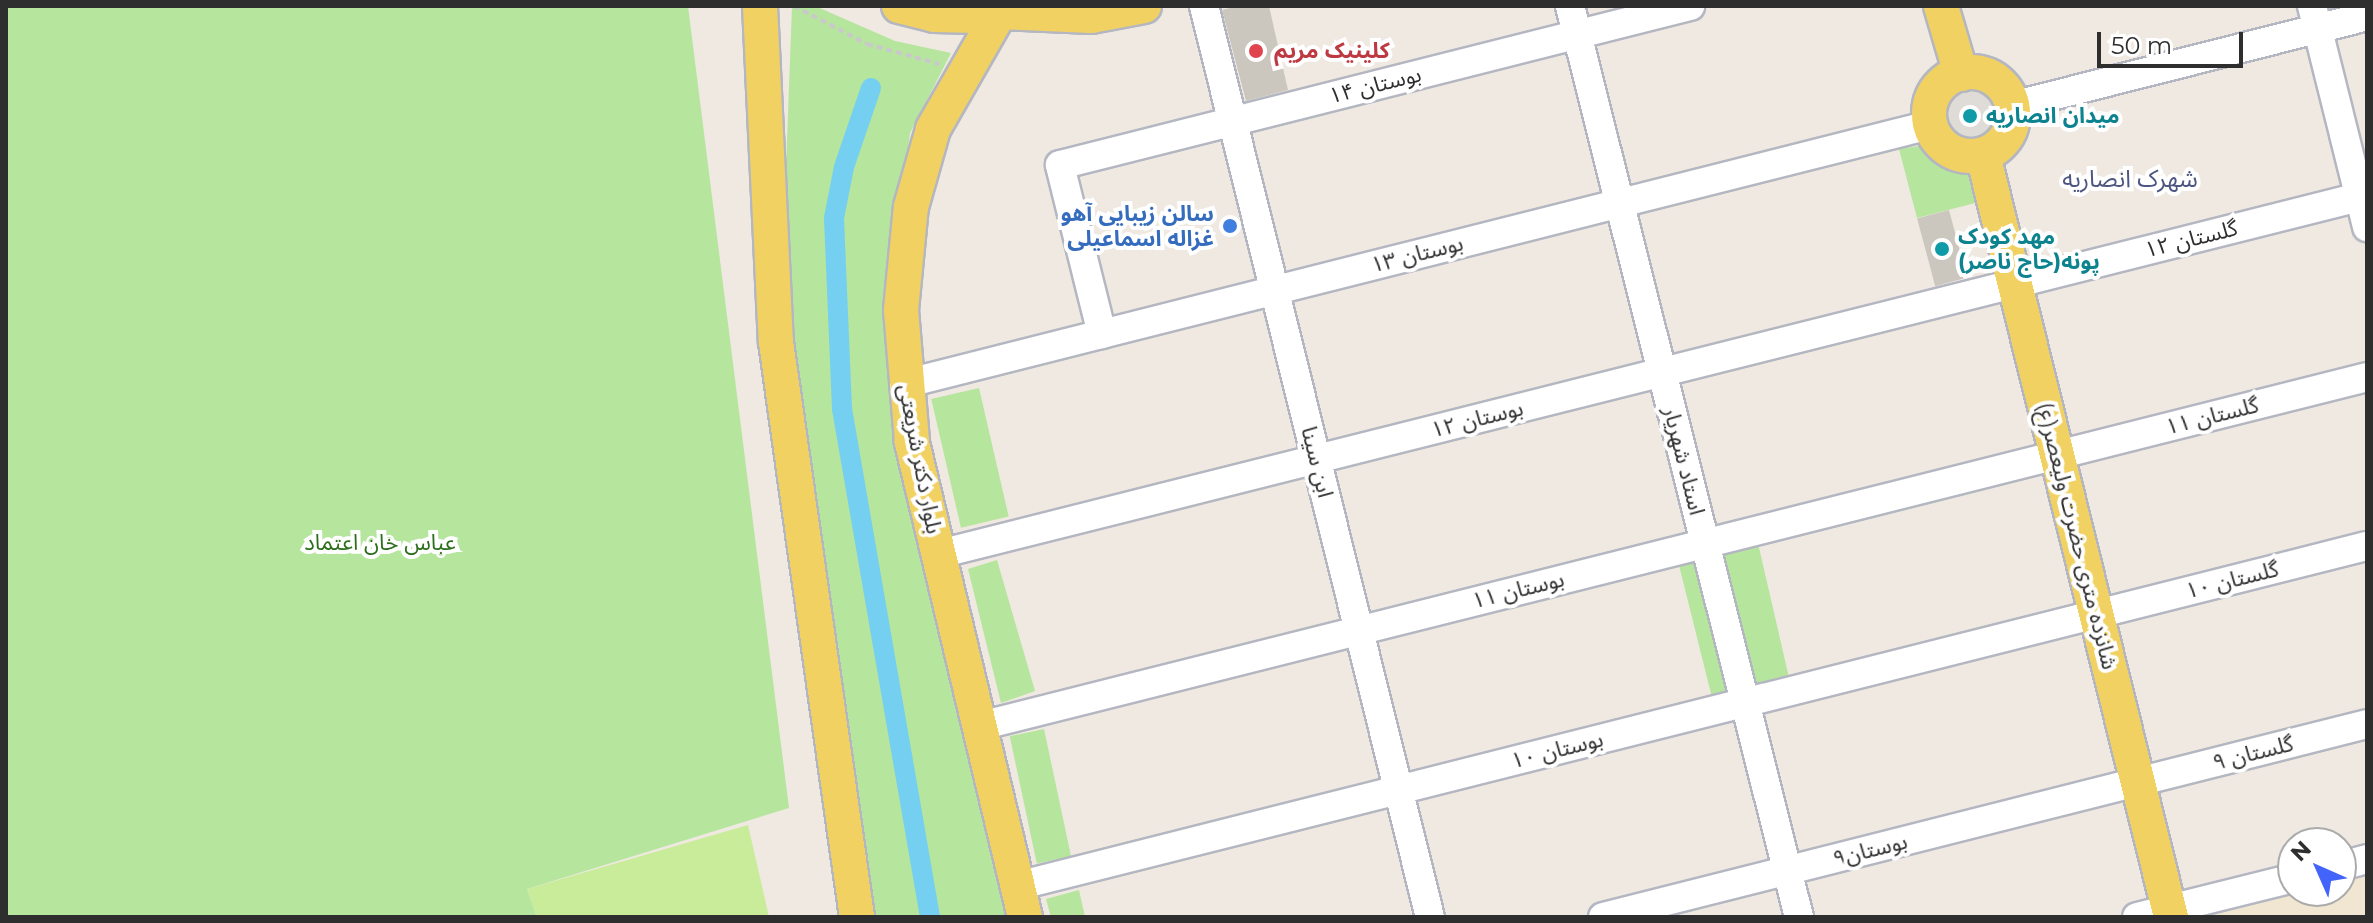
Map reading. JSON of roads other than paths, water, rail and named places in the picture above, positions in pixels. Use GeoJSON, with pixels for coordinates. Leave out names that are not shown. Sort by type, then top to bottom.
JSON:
{"type":"FeatureCollection","features":[{"type":"Feature","properties":{"kind":"main road"},"geometry":{"type":"LineString","coordinates":[[899,6],[934,15],[1010,9],[1091,16],[1144,6]]}},
{"type":"Feature","properties":{"kind":"main road"},"geometry":{"type":"LineString","coordinates":[[1941,6],[1961,74]]}},
{"type":"Feature","properties":{"kind":"main road","name":"بلوار دکتر شریعتی"},"geometry":{"type":"LineString","coordinates":[[1010,9],[964,71],[933,129],[911,207],[901,310],[904,384],[939,554],[1021,901]]}},
{"type":"Feature","properties":{"kind":"main road"},"geometry":{"type":"LineString","coordinates":[[757,15],[769,132],[776,342],[857,917]]}},
{"type":"Feature","properties":{"kind":"main road"},"geometry":{"type":"LineString","coordinates":[[1961,74],[1993,79],[2012,106],[2007,136],[1983,155],[1950,151],[1930,125],[1935,93],[1961,74]]}},
{"type":"Feature","properties":{"kind":"main road","name":"شانزده متری حضرت ولیعصر(ع)"},"geometry":{"type":"LineString","coordinates":[[1983,155],[2138,782],[2159,914]]}},
{"type":"Feature","properties":{"kind":"street","name":"ابن سینا"},"geometry":{"type":"LineString","coordinates":[[1204,6],[1430,917]]}},
{"type":"Feature","properties":{"kind":"street","name":"استاد شهریار"},"geometry":{"type":"LineString","coordinates":[[1570,6],[1799,917]]}},
{"type":"Feature","properties":{"kind":"street","name":"بوستان ۱۴"},"geometry":{"type":"LineString","coordinates":[[1102,334],[1060,165],[1690,6]]}},
{"type":"Feature","properties":{"kind":"street"},"geometry":{"type":"LineString","coordinates":[[2012,106],[2314,17],[2367,16]]}},
{"type":"Feature","properties":{"kind":"street"},"geometry":{"type":"LineString","coordinates":[[2314,17],[2363,196],[2367,227]]}},
{"type":"Feature","properties":{"kind":"street","name":"بوستان ۱۳"},"geometry":{"type":"LineString","coordinates":[[904,384],[1930,125]]}},
{"type":"Feature","properties":{"kind":"street","name":"گلستان ۱۲"},"geometry":{"type":"LineString","coordinates":[[2014,284],[2363,196]]}},
{"type":"Feature","properties":{"kind":"street","name":"بوستان ۱۲"},"geometry":{"type":"LineString","coordinates":[[939,554],[2014,284]]}},
{"type":"Feature","properties":{"kind":"street","name":"گلستان ۱۱"},"geometry":{"type":"LineString","coordinates":[[2057,455],[2367,377]]}},
{"type":"Feature","properties":{"kind":"street","name":"بوستان ۱۱"},"geometry":{"type":"LineString","coordinates":[[980,726],[2057,455]]}},
{"type":"Feature","properties":{"kind":"street","name":"گلستان ۱۰"},"geometry":{"type":"LineString","coordinates":[[2096,614],[2367,546]]}},
{"type":"Feature","properties":{"kind":"street","name":"بوستان ۱۰"},"geometry":{"type":"LineString","coordinates":[[1021,901],[1398,790],[2096,614]]}},
{"type":"Feature","properties":{"kind":"street","name":"گلستان ۹"},"geometry":{"type":"LineString","coordinates":[[2138,782],[2367,724]]}},
{"type":"Feature","properties":{"kind":"street","name":"بوستان۹"},"geometry":{"type":"LineString","coordinates":[[1603,917],[2138,782]]}},
{"type":"Feature","properties":{"kind":"street"},"geometry":{"type":"LineString","coordinates":[[2159,914],[2277,882]]}},
{"type":"Feature","properties":{"kind":"waterway"},"geometry":{"type":"LineString","coordinates":[[871,88],[844,167],[834,218],[842,409],[930,917]]}},
{"type":"Feature","properties":{"kind":"place","name":"کلینیک مریم"},"geometry":{"type":"Point","coordinates":[1256,51]}},
{"type":"Feature","properties":{"kind":"place","name":"میدان انصاریه"},"geometry":{"type":"Point","coordinates":[1970,116]}},
{"type":"Feature","properties":{"kind":"place","name":"سالن زیبایی آهو غزاله اسماعیلی"},"geometry":{"type":"Point","coordinates":[1230,226]}},
{"type":"Feature","properties":{"kind":"place","name":"مهد کودک پونه(حاج ناصر)"},"geometry":{"type":"Point","coordinates":[1942,249]}},
{"type":"Feature","properties":{"kind":"district","name":"شهرک انصاریه"},"geometry":{"type":"Point","coordinates":[2130,179]}},
{"type":"Feature","properties":{"kind":"park label","name":"عباس خان اعتماد"},"geometry":{"type":"Point","coordinates":[380,543]}}]}
